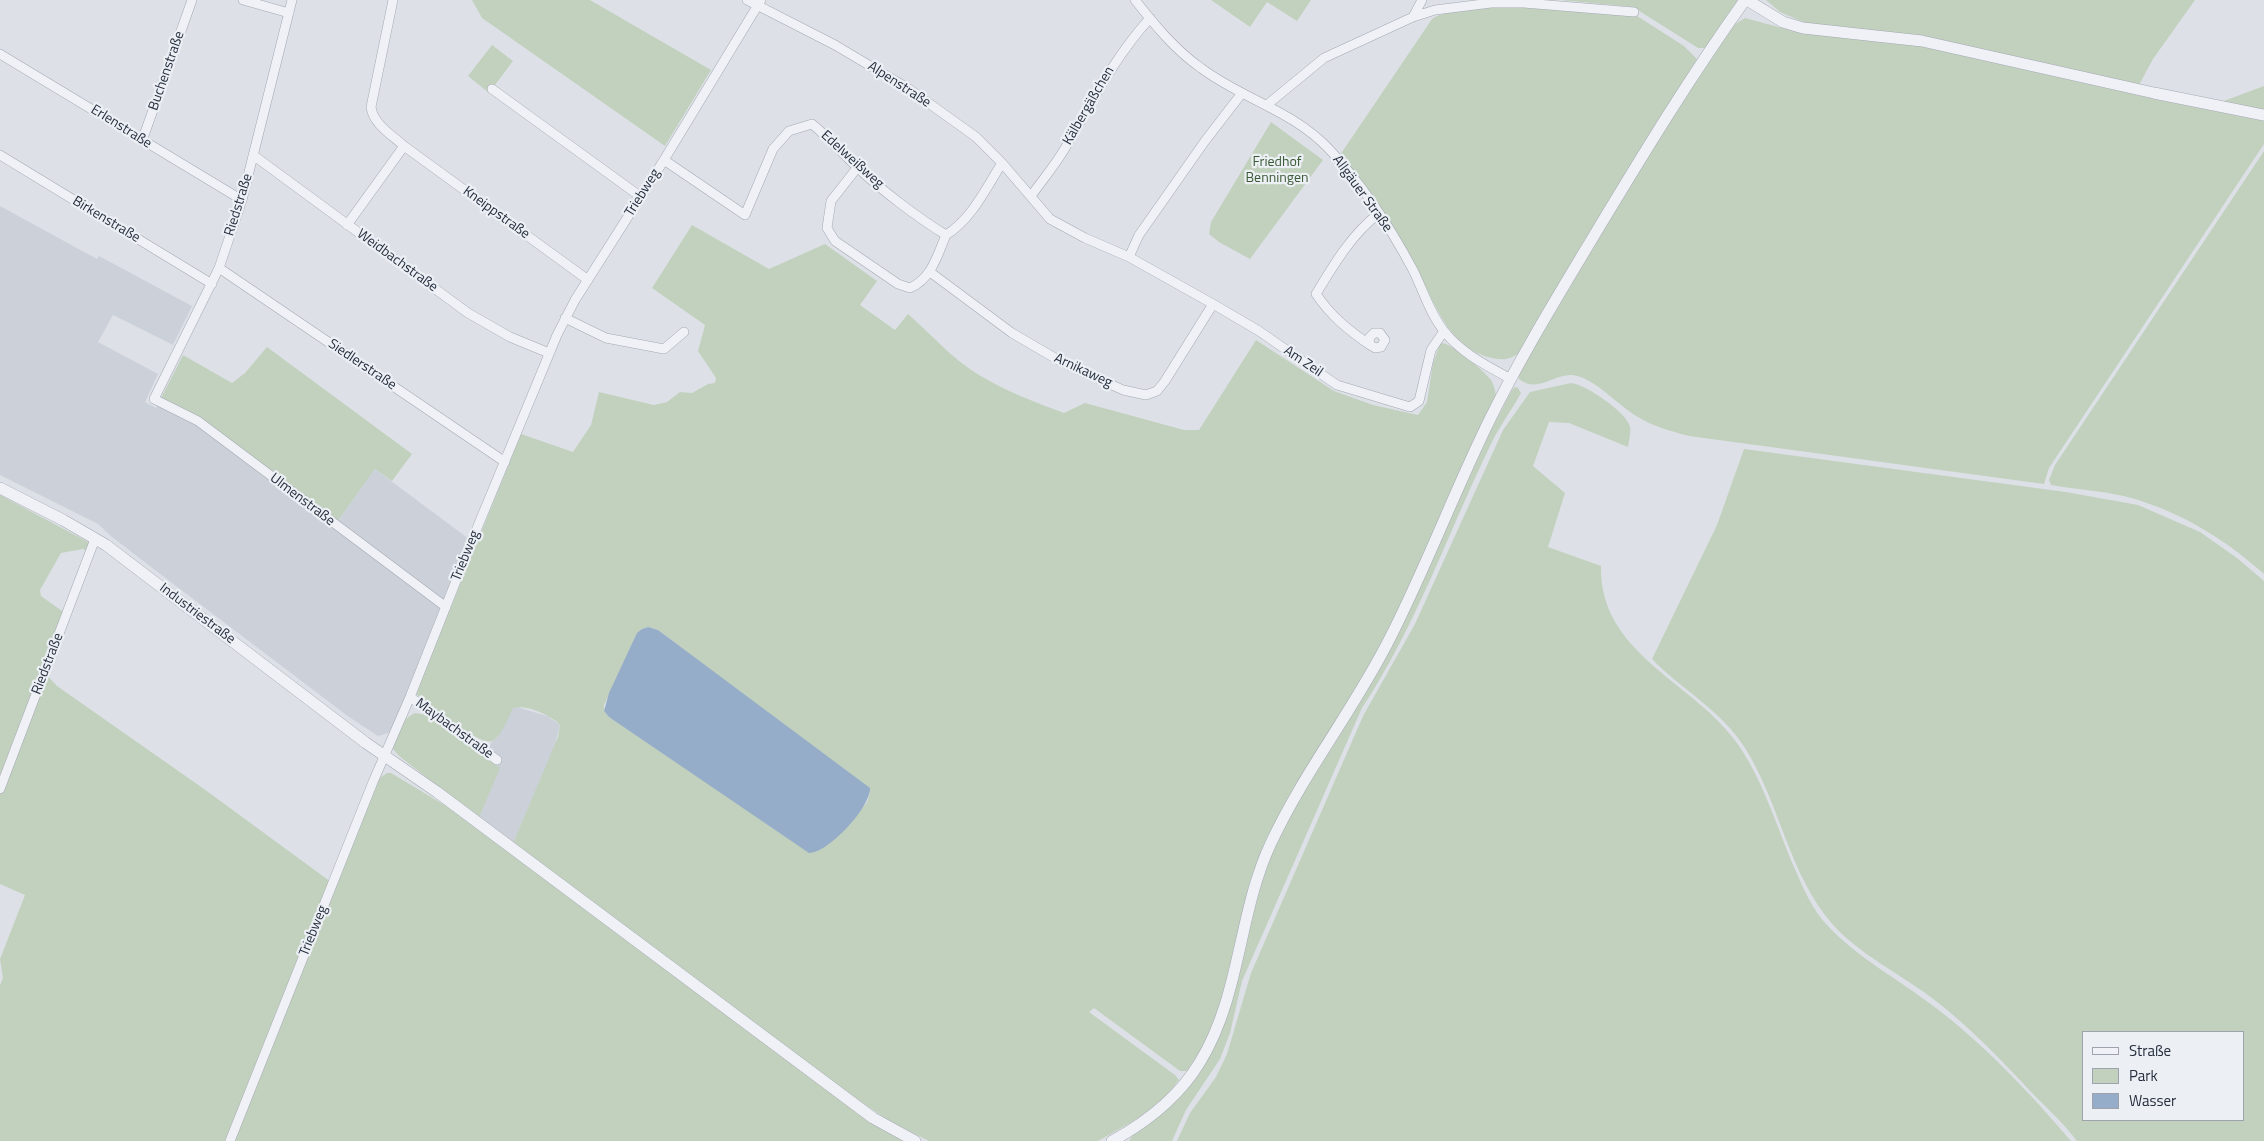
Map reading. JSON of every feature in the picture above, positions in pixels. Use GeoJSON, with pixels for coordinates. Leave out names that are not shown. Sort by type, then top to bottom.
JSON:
{"type":"FeatureCollection","features":[{"type":"Feature","properties":{"kind":"street","name":"Buchenstraße"},"geometry":{"type":"LineString","coordinates":[[142,141],[192,0]]}},
{"type":"Feature","properties":{"kind":"street"},"geometry":{"type":"LineString","coordinates":[[243,0],[289,13]]}},
{"type":"Feature","properties":{"kind":"street","name":"Riedstraße"},"geometry":{"type":"LineString","coordinates":[[154,400],[219,268],[242,200],[292,0]]}},
{"type":"Feature","properties":{"kind":"street","name":"Kneippstraße"},"geometry":{"type":"LineString","coordinates":[[393,0],[371,107],[375,120],[404,146],[588,280]]}},
{"type":"Feature","properties":{"kind":"street","name":"Alpenstraße"},"geometry":{"type":"LineString","coordinates":[[747,0],[759,2],[909,89],[976,138],[1002,163],[1031,196]]}},
{"type":"Feature","properties":{"kind":"street","name":"Allgäuer Straße"},"geometry":{"type":"LineString","coordinates":[[1135,0],[1150,18],[1201,68],[1242,93],[1268,104],[1299,123],[1327,147],[1354,178],[1378,214],[1412,269],[1444,331],[1468,354],[1511,379]]}},
{"type":"Feature","properties":{"kind":"street"},"geometry":{"type":"LineString","coordinates":[[1413,16],[1422,0]]}},
{"type":"Feature","properties":{"kind":"street"},"geometry":{"type":"LineString","coordinates":[[1115,1140],[1159,1110],[1176,1094],[1200,1063],[1212,1041],[1230,994],[1254,887],[1272,841],[1384,651],[1403,614],[1473,456],[1511,379],[1560,292],[1666,116],[1705,56],[1746,0],[1783,22],[1803,28],[1930,43],[2154,93],[2264,115]]}},
{"type":"Feature","properties":{"kind":"street","name":"Triebweg"},"geometry":{"type":"LineString","coordinates":[[230,1141],[384,756],[565,318],[664,160],[759,2]]}},
{"type":"Feature","properties":{"kind":"street"},"geometry":{"type":"LineString","coordinates":[[1268,104],[1324,58],[1413,16],[1435,10],[1491,3],[1555,4],[1634,12]]}},
{"type":"Feature","properties":{"kind":"street","name":"Kälbergäßchen"},"geometry":{"type":"LineString","coordinates":[[1031,196],[1067,145],[1107,74],[1126,45],[1150,18]]}},
{"type":"Feature","properties":{"kind":"street","name":"Erlenstraße"},"geometry":{"type":"LineString","coordinates":[[0,54],[242,200]]}},
{"type":"Feature","properties":{"kind":"street"},"geometry":{"type":"LineString","coordinates":[[492,89],[641,197]]}},
{"type":"Feature","properties":{"kind":"street"},"geometry":{"type":"LineString","coordinates":[[1129,257],[1139,235],[1205,141],[1242,93]]}},
{"type":"Feature","properties":{"kind":"street","name":"Edelweißweg"},"geometry":{"type":"LineString","coordinates":[[664,160],[745,215],[773,149],[789,130],[812,124],[828,137],[858,168],[930,226],[946,235]]}},
{"type":"Feature","properties":{"kind":"street"},"geometry":{"type":"LineString","coordinates":[[347,225],[404,146]]}},
{"type":"Feature","properties":{"kind":"street","name":"Birkenstraße"},"geometry":{"type":"LineString","coordinates":[[0,155],[212,284]]}},
{"type":"Feature","properties":{"kind":"street","name":"Weidbachstraße"},"geometry":{"type":"LineString","coordinates":[[253,155],[468,313],[510,337],[550,353]]}},
{"type":"Feature","properties":{"kind":"street"},"geometry":{"type":"LineString","coordinates":[[858,168],[831,201],[827,228],[835,241],[898,284],[910,288],[920,284],[930,272],[946,235],[959,227],[1002,163]]}},
{"type":"Feature","properties":{"kind":"street","name":"Am Zeil"},"geometry":{"type":"LineString","coordinates":[[1031,196],[1050,220],[1129,257],[1213,304],[1259,331],[1337,385],[1410,407],[1419,401],[1431,350],[1444,331]]}},
{"type":"Feature","properties":{"kind":"street"},"geometry":{"type":"LineString","coordinates":[[1370,345],[1348,330],[1328,312],[1316,294],[1334,264],[1366,223],[1378,214]]}},
{"type":"Feature","properties":{"kind":"street","name":"Siedlerstraße"},"geometry":{"type":"LineString","coordinates":[[219,268],[505,462]]}},
{"type":"Feature","properties":{"kind":"street","name":"Arnikaweg"},"geometry":{"type":"LineString","coordinates":[[930,272],[1012,333],[1060,361],[1123,390],[1146,395],[1157,391],[1165,382],[1213,304]]}},
{"type":"Feature","properties":{"kind":"street"},"geometry":{"type":"LineString","coordinates":[[565,318],[606,338],[664,350],[684,332]]}},
{"type":"Feature","properties":{"kind":"street","name":"Ulmenstraße"},"geometry":{"type":"LineString","coordinates":[[154,400],[198,422],[446,607]]}},
{"type":"Feature","properties":{"kind":"street","name":"Industriestraße"},"geometry":{"type":"LineString","coordinates":[[0,488],[95,539],[384,756],[437,792],[873,1118],[915,1141]]}},
{"type":"Feature","properties":{"kind":"street","name":"Riedstraße"},"geometry":{"type":"LineString","coordinates":[[0,789],[95,539]]}},
{"type":"Feature","properties":{"kind":"street","name":"Maybachstraße"},"geometry":{"type":"LineString","coordinates":[[410,697],[497,760]]}},
{"type":"Feature","properties":{"kind":"shaded area"},"geometry":{"type":"Polygon","coordinates":[[[0,206],[97,259],[99,256],[192,306],[173,345],[113,315],[98,342],[158,374],[145,402],[156,408],[158,404],[194,423],[332,529],[375,469],[469,539],[397,718],[389,733],[378,736],[349,717],[112,537],[98,524],[0,475],[0,206]]]}},
{"type":"Feature","properties":{"kind":"shaded area"},"geometry":{"type":"Polygon","coordinates":[[[517,707],[547,716],[560,725],[554,748],[513,843],[479,818],[499,768],[485,757],[492,741],[498,736],[512,708],[517,707]]]}},
{"type":"Feature","properties":{"kind":"green space"},"geometry":{"type":"Polygon","coordinates":[[[472,0],[590,0],[711,70],[665,146],[482,18],[472,0]]]}},
{"type":"Feature","properties":{"kind":"green space"},"geometry":{"type":"Polygon","coordinates":[[[1211,0],[1311,0],[1297,21],[1267,2],[1250,27],[1211,0]]]}},
{"type":"Feature","properties":{"kind":"green space"},"geometry":{"type":"Polygon","coordinates":[[[1560,0],[1738,0],[1705,48],[1698,48],[1633,7],[1560,0]]]}},
{"type":"Feature","properties":{"kind":"green space"},"geometry":{"type":"Polygon","coordinates":[[[1766,0],[2195,0],[2153,59],[2139,85],[1808,24],[1780,12],[1766,0]]]}},
{"type":"Feature","properties":{"kind":"green space"},"geometry":{"type":"Polygon","coordinates":[[[1517,7],[1637,16],[1684,46],[1697,59],[1582,244],[1520,352],[1511,358],[1500,359],[1476,352],[1462,343],[1451,331],[1441,317],[1409,255],[1385,216],[1359,178],[1340,155],[1432,19],[1439,15],[1460,11],[1517,7]]]}},
{"type":"Feature","properties":{"kind":"green space"},"geometry":{"type":"Polygon","coordinates":[[[1745,18],[1801,33],[1915,45],[2159,100],[2264,121],[2264,144],[2049,468],[2044,484],[1689,436],[1650,423],[1631,413],[1600,388],[1584,378],[1570,375],[1562,376],[1541,384],[1526,383],[1519,379],[1519,373],[1665,127],[1734,25],[1745,18]]]}},
{"type":"Feature","properties":{"kind":"green space"},"geometry":{"type":"Polygon","coordinates":[[[492,45],[513,61],[489,93],[468,76],[492,45]]]}},
{"type":"Feature","properties":{"kind":"green space"},"geometry":{"type":"Polygon","coordinates":[[[2264,86],[2264,110],[2221,102],[2264,86]]]}},
{"type":"Feature","properties":{"kind":"green space","name":"Friedhof Benningen"},"geometry":{"type":"Polygon","coordinates":[[[1271,122],[1323,160],[1250,259],[1219,242],[1209,234],[1211,222],[1271,122]]]}},
{"type":"Feature","properties":{"kind":"green space"},"geometry":{"type":"Polygon","coordinates":[[[2264,151],[2264,574],[2235,550],[2204,529],[2170,512],[2125,496],[2051,485],[2049,480],[2055,465],[2264,151]]]}},
{"type":"Feature","properties":{"kind":"green space"},"geometry":{"type":"Polygon","coordinates":[[[692,225],[769,269],[825,244],[877,281],[860,305],[895,330],[908,314],[960,362],[999,386],[1064,413],[1085,403],[1184,430],[1199,430],[1256,340],[1334,391],[1373,405],[1418,415],[1427,402],[1433,363],[1440,344],[1448,345],[1462,354],[1492,382],[1496,396],[1389,631],[1359,686],[1267,837],[1250,881],[1219,1011],[1202,1048],[1187,1071],[1180,1071],[1094,1008],[1089,1012],[1175,1075],[1179,1080],[1166,1096],[1139,1118],[1098,1141],[929,1141],[891,1122],[858,1100],[513,843],[558,737],[560,725],[556,721],[545,714],[531,709],[513,708],[496,739],[486,741],[477,738],[456,725],[420,699],[416,693],[521,434],[573,452],[591,425],[599,392],[654,405],[667,402],[680,392],[692,393],[708,384],[715,383],[716,378],[698,351],[705,325],[652,288],[692,225]],[[648,627],[642,629],[604,705],[604,711],[609,717],[857,815],[867,802],[870,793],[658,630],[648,627]]]}},
{"type":"Feature","properties":{"kind":"green space"},"geometry":{"type":"Polygon","coordinates":[[[267,347],[412,454],[392,481],[375,469],[332,529],[194,423],[158,404],[183,355],[232,383],[245,373],[267,347]]]}},
{"type":"Feature","properties":{"kind":"green space"},"geometry":{"type":"Polygon","coordinates":[[[1571,383],[1586,388],[1622,414],[1630,427],[1630,437],[1628,447],[1569,423],[1549,422],[1533,466],[1565,493],[1548,547],[1601,566],[1604,596],[1615,621],[1631,643],[1650,663],[1716,718],[1734,739],[1744,753],[1761,785],[1794,867],[1822,920],[1852,948],[1919,995],[1988,1052],[2071,1141],[1177,1141],[1190,1113],[1216,1077],[1227,1054],[1251,973],[1363,716],[1415,624],[1503,430],[1530,392],[1571,383]]]}},
{"type":"Feature","properties":{"kind":"green space"},"geometry":{"type":"Polygon","coordinates":[[[1515,387],[1521,393],[1490,446],[1399,645],[1362,708],[1242,981],[1230,1033],[1220,1059],[1186,1110],[1172,1141],[1129,1141],[1132,1136],[1144,1128],[1213,1047],[1227,1018],[1257,896],[1272,852],[1298,802],[1367,691],[1395,640],[1490,432],[1515,387]]]}},
{"type":"Feature","properties":{"kind":"green space"},"geometry":{"type":"Polygon","coordinates":[[[1744,449],[2066,492],[2138,505],[2200,532],[2237,558],[2264,581],[2264,1141],[2077,1141],[1997,1056],[1959,1020],[1920,989],[1856,946],[1834,926],[1806,885],[1757,769],[1745,748],[1725,722],[1652,659],[1717,525],[1744,449]]]}},
{"type":"Feature","properties":{"kind":"green space"},"geometry":{"type":"Polygon","coordinates":[[[0,495],[90,543],[87,551],[83,549],[61,553],[40,590],[41,596],[65,613],[43,671],[57,686],[204,789],[331,882],[378,779],[387,773],[391,773],[446,806],[906,1141],[0,1141],[0,985],[3,978],[0,959],[25,895],[0,884],[0,495]]]}},
{"type":"Feature","properties":{"kind":"green space"},"geometry":{"type":"Polygon","coordinates":[[[415,713],[427,715],[500,768],[479,818],[399,756],[393,749],[403,723],[415,713]]]}},
{"type":"Feature","properties":{"kind":"water"},"geometry":{"type":"Polygon","coordinates":[[[648,627],[658,630],[870,788],[864,806],[856,817],[827,846],[809,853],[609,717],[604,711],[609,693],[637,633],[648,627]]]}}]}
